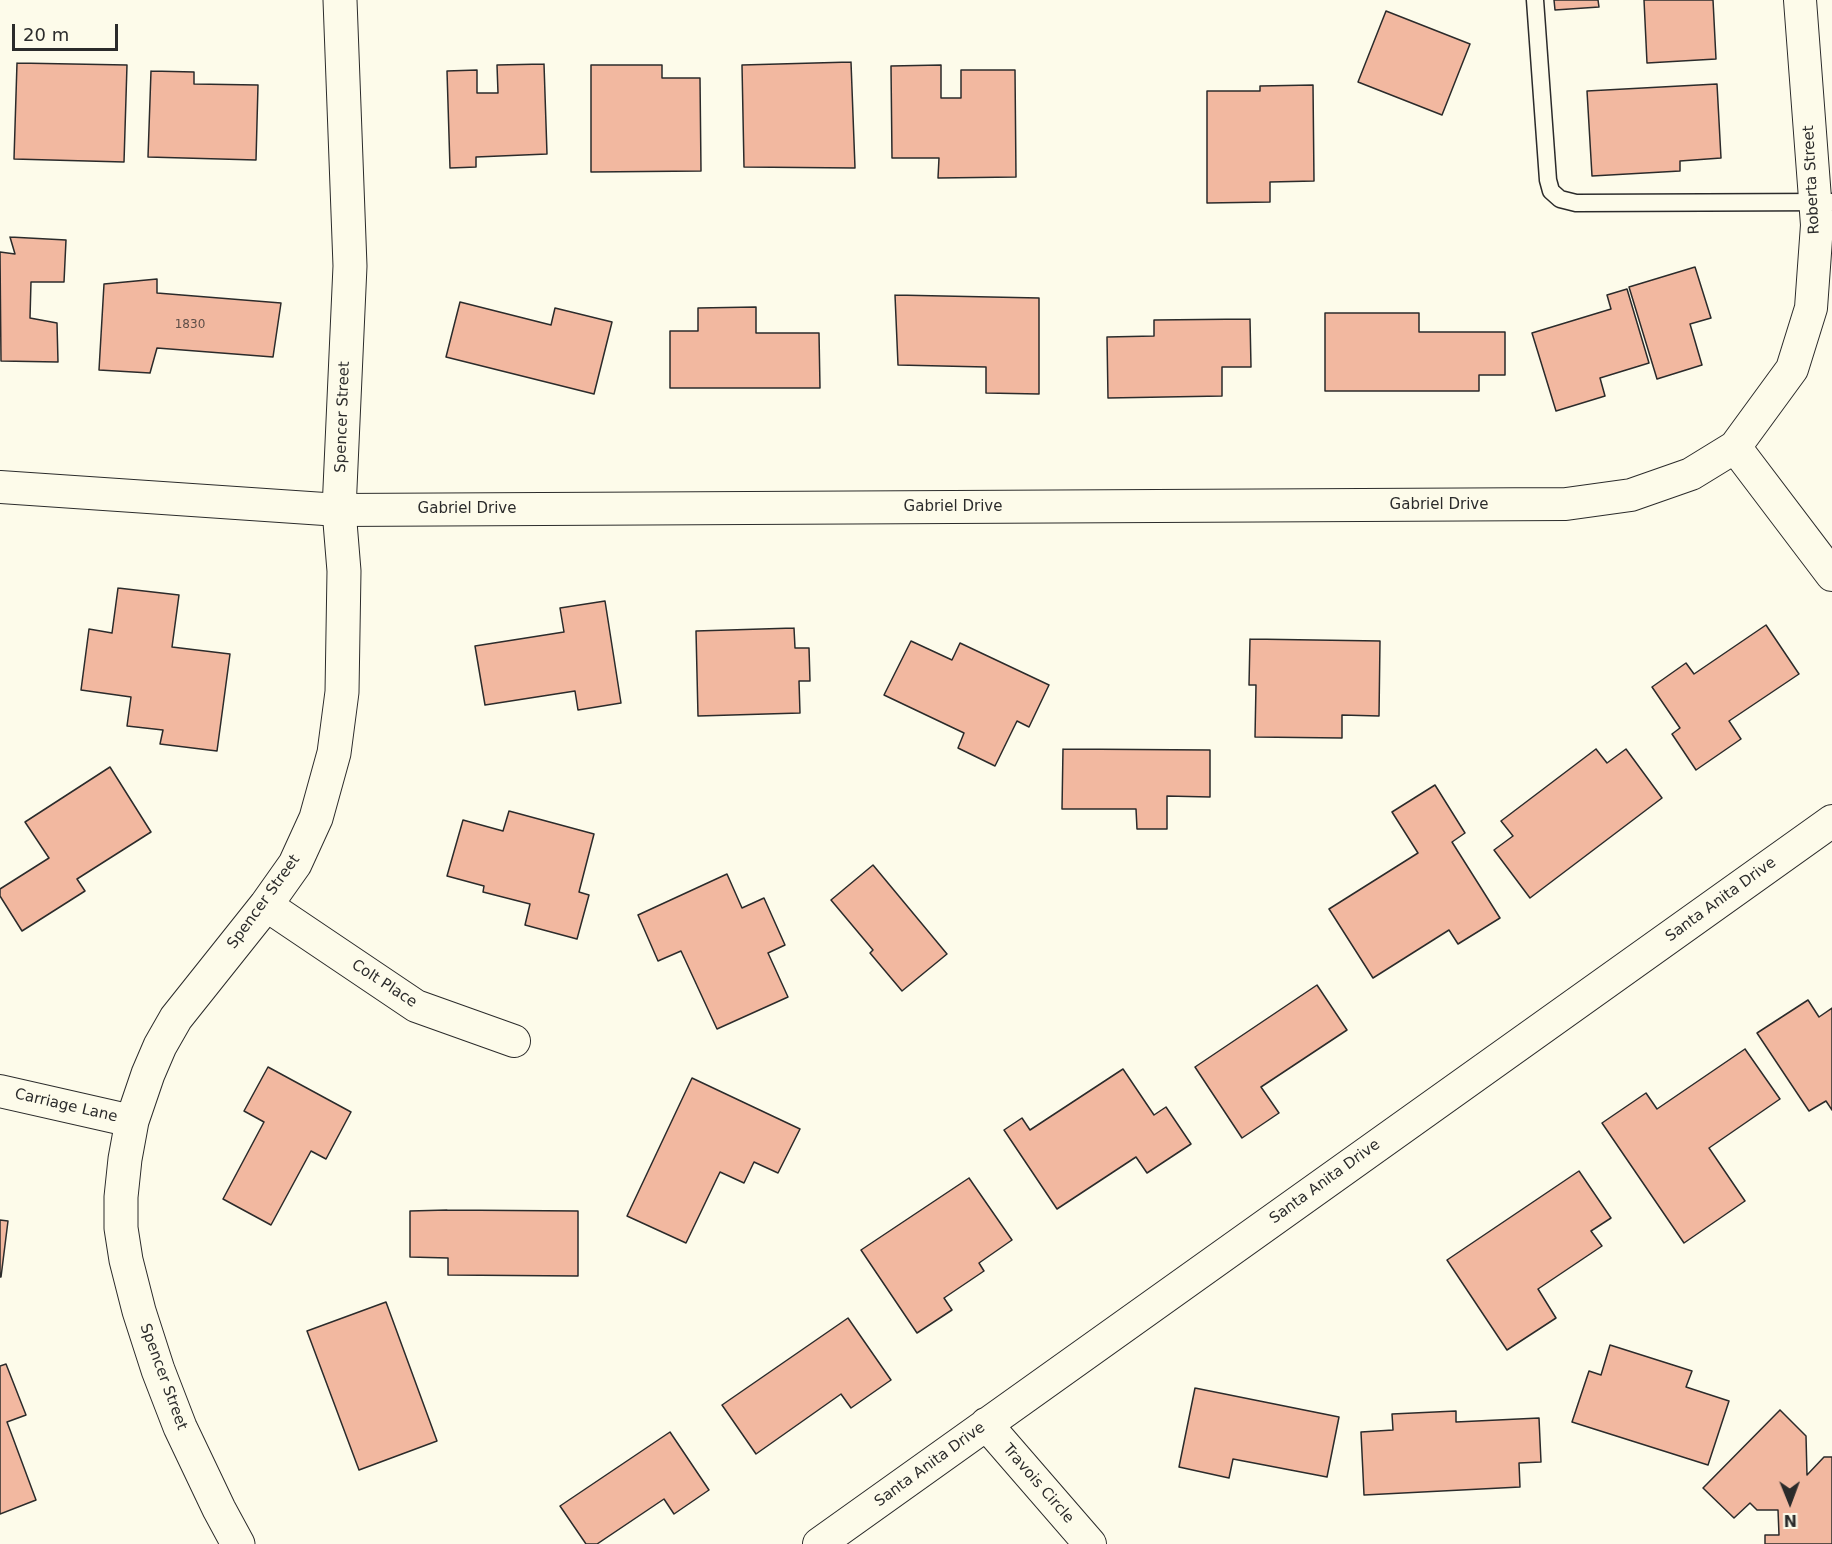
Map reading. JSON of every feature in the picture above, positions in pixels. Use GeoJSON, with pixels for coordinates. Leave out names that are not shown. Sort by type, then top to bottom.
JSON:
{"type":"FeatureCollection","features":[{"type":"Feature","properties":{"kind":"street","name":"Spencer Street"},"geometry":{"type":"LineString","coordinates":[[238,1544],[180,1427],[139,1311],[126,1260],[121,1197],[124,1159],[132,1121],[147,1074],[176,1018],[266,905],[295,864],[316,818],[334,753],[342,692],[344,632],[344,571],[339,510],[350,266],[340,0]]}},
{"type":"Feature","properties":{"kind":"street","name":"Roberta Street"},"geometry":{"type":"LineString","coordinates":[[1735,447],[1792,369],[1811,308],[1817,225],[1824,202],[1800,0]]}},
{"type":"Feature","properties":{"kind":"street","name":"Gabriel Drive"},"geometry":{"type":"LineString","coordinates":[[0,487],[339,510],[1566,504],[1631,495],[1691,474],[1735,447]]}},
{"type":"Feature","properties":{"kind":"street"},"geometry":{"type":"LineString","coordinates":[[1735,447],[1832,575]]}},
{"type":"Feature","properties":{"kind":"street","name":"Santa Anita Drive"},"geometry":{"type":"LineString","coordinates":[[819,1544],[1832,821]]}},
{"type":"Feature","properties":{"kind":"street","name":"Colt Place"},"geometry":{"type":"LineString","coordinates":[[266,905],[416,1006],[514,1041]]}},
{"type":"Feature","properties":{"kind":"street","name":"Carriage Lane"},"geometry":{"type":"LineString","coordinates":[[0,1091],[132,1121]]}},
{"type":"Feature","properties":{"kind":"street","name":"Travois Circle"},"geometry":{"type":"LineString","coordinates":[[986,1424],[1090,1544]]}},
{"type":"Feature","properties":{"kind":"lane"},"geometry":{"type":"LineString","coordinates":[[1535,0],[1548,180],[1551,191],[1560,199],[1576,203],[1824,202]]}},
{"type":"Feature","properties":{"kind":"building"},"geometry":{"type":"Polygon","coordinates":[[[1554,0],[1598,0],[1599,7],[1555,10],[1554,0]]]}},
{"type":"Feature","properties":{"kind":"building"},"geometry":{"type":"Polygon","coordinates":[[[1644,0],[1713,0],[1716,59],[1647,63],[1644,0]]]}},
{"type":"Feature","properties":{"kind":"building"},"geometry":{"type":"Polygon","coordinates":[[[1386,11],[1470,44],[1442,115],[1358,82],[1386,11]]]}},
{"type":"Feature","properties":{"kind":"building"},"geometry":{"type":"Polygon","coordinates":[[[851,62],[855,168],[744,167],[742,65],[851,62]]]}},
{"type":"Feature","properties":{"kind":"building"},"geometry":{"type":"Polygon","coordinates":[[[17,63],[127,65],[124,162],[14,159],[17,63]]]}},
{"type":"Feature","properties":{"kind":"building"},"geometry":{"type":"Polygon","coordinates":[[[544,64],[547,154],[476,157],[476,167],[450,168],[447,71],[477,70],[477,93],[498,93],[497,65],[544,64]]]}},
{"type":"Feature","properties":{"kind":"building"},"geometry":{"type":"Polygon","coordinates":[[[591,65],[662,65],[662,78],[700,78],[701,171],[591,172],[591,65]]]}},
{"type":"Feature","properties":{"kind":"building"},"geometry":{"type":"Polygon","coordinates":[[[941,65],[941,98],[961,98],[961,70],[1015,70],[1016,177],[938,178],[939,158],[892,158],[891,66],[941,65]]]}},
{"type":"Feature","properties":{"kind":"building"},"geometry":{"type":"Polygon","coordinates":[[[151,71],[194,72],[194,84],[258,85],[256,160],[148,157],[151,71]]]}},
{"type":"Feature","properties":{"kind":"building"},"geometry":{"type":"Polygon","coordinates":[[[1717,84],[1721,158],[1680,161],[1680,171],[1592,176],[1587,91],[1717,84]]]}},
{"type":"Feature","properties":{"kind":"building"},"geometry":{"type":"Polygon","coordinates":[[[1313,85],[1314,181],[1270,182],[1270,202],[1207,203],[1207,91],[1260,91],[1260,86],[1313,85]]]}},
{"type":"Feature","properties":{"kind":"building"},"geometry":{"type":"Polygon","coordinates":[[[10,237],[66,240],[64,282],[31,282],[30,318],[57,323],[58,362],[1,361],[0,252],[15,254],[10,237]]]}},
{"type":"Feature","properties":{"kind":"building"},"geometry":{"type":"Polygon","coordinates":[[[1695,267],[1711,318],[1690,324],[1702,365],[1657,379],[1629,287],[1695,267]]]}},
{"type":"Feature","properties":{"kind":"building"},"geometry":{"type":"Polygon","coordinates":[[[157,279],[157,293],[281,303],[273,357],[157,348],[150,373],[99,370],[104,284],[157,279]]]}},
{"type":"Feature","properties":{"kind":"building"},"geometry":{"type":"Polygon","coordinates":[[[1627,289],[1649,363],[1600,378],[1605,396],[1556,411],[1532,333],[1611,309],[1607,295],[1627,289]]]}},
{"type":"Feature","properties":{"kind":"building"},"geometry":{"type":"Polygon","coordinates":[[[895,295],[1039,298],[1039,394],[986,393],[986,367],[898,365],[895,295]]]}},
{"type":"Feature","properties":{"kind":"building"},"geometry":{"type":"Polygon","coordinates":[[[460,302],[551,325],[555,308],[612,322],[594,394],[446,357],[460,302]]]}},
{"type":"Feature","properties":{"kind":"building"},"geometry":{"type":"Polygon","coordinates":[[[756,307],[756,333],[819,333],[820,388],[670,388],[670,331],[698,331],[698,308],[756,307]]]}},
{"type":"Feature","properties":{"kind":"building"},"geometry":{"type":"Polygon","coordinates":[[[1325,313],[1419,313],[1419,332],[1505,332],[1505,375],[1479,375],[1479,391],[1325,391],[1325,313]]]}},
{"type":"Feature","properties":{"kind":"building"},"geometry":{"type":"Polygon","coordinates":[[[1250,319],[1251,367],[1222,367],[1222,396],[1108,398],[1107,337],[1154,336],[1154,320],[1250,319]]]}},
{"type":"Feature","properties":{"kind":"building"},"geometry":{"type":"Polygon","coordinates":[[[118,588],[179,595],[172,647],[230,654],[217,751],[160,744],[163,730],[127,726],[131,697],[81,690],[89,629],[112,633],[118,588]]]}},
{"type":"Feature","properties":{"kind":"building"},"geometry":{"type":"Polygon","coordinates":[[[605,601],[621,703],[578,710],[575,691],[485,705],[475,646],[564,632],[560,608],[605,601]]]}},
{"type":"Feature","properties":{"kind":"building"},"geometry":{"type":"Polygon","coordinates":[[[1766,625],[1799,674],[1729,721],[1741,739],[1696,770],[1672,734],[1680,728],[1652,687],[1686,663],[1694,674],[1766,625]]]}},
{"type":"Feature","properties":{"kind":"building"},"geometry":{"type":"Polygon","coordinates":[[[794,628],[795,648],[809,648],[810,681],[799,681],[800,713],[698,716],[696,631],[794,628]]]}},
{"type":"Feature","properties":{"kind":"building"},"geometry":{"type":"Polygon","coordinates":[[[1250,639],[1380,641],[1379,716],[1342,715],[1342,738],[1255,737],[1256,685],[1249,685],[1250,639]]]}},
{"type":"Feature","properties":{"kind":"building"},"geometry":{"type":"Polygon","coordinates":[[[911,641],[952,660],[960,643],[1049,685],[1029,727],[1017,721],[995,766],[958,748],[964,733],[884,695],[911,641]]]}},
{"type":"Feature","properties":{"kind":"building"},"geometry":{"type":"Polygon","coordinates":[[[1063,749],[1210,750],[1210,797],[1167,796],[1167,829],[1137,829],[1136,809],[1062,809],[1063,749]]]}},
{"type":"Feature","properties":{"kind":"building"},"geometry":{"type":"Polygon","coordinates":[[[1596,749],[1607,763],[1626,749],[1662,798],[1530,898],[1494,850],[1513,836],[1501,821],[1596,749]]]}},
{"type":"Feature","properties":{"kind":"building"},"geometry":{"type":"Polygon","coordinates":[[[110,767],[151,832],[77,879],[85,891],[22,931],[0,896],[0,889],[49,858],[25,822],[110,767]]]}},
{"type":"Feature","properties":{"kind":"building"},"geometry":{"type":"Polygon","coordinates":[[[1435,785],[1465,833],[1452,842],[1500,918],[1458,944],[1449,930],[1373,978],[1329,909],[1418,853],[1392,812],[1435,785]]]}},
{"type":"Feature","properties":{"kind":"building"},"geometry":{"type":"Polygon","coordinates":[[[509,811],[594,834],[579,892],[589,895],[577,939],[525,925],[530,904],[483,892],[484,886],[447,876],[463,820],[503,831],[509,811]]]}},
{"type":"Feature","properties":{"kind":"building"},"geometry":{"type":"Polygon","coordinates":[[[873,865],[947,954],[902,991],[870,953],[873,950],[831,900],[873,865]]]}},
{"type":"Feature","properties":{"kind":"building"},"geometry":{"type":"Polygon","coordinates":[[[727,874],[742,908],[764,898],[785,945],[768,953],[788,997],[717,1029],[681,951],[658,961],[638,915],[727,874]]]}},
{"type":"Feature","properties":{"kind":"building"},"geometry":{"type":"Polygon","coordinates":[[[1317,985],[1347,1030],[1261,1087],[1279,1113],[1242,1138],[1195,1067],[1317,985]]]}},
{"type":"Feature","properties":{"kind":"building"},"geometry":{"type":"Polygon","coordinates":[[[1808,1000],[1819,1017],[1832,1008],[1832,1110],[1826,1101],[1809,1111],[1757,1033],[1808,1000]]]}},
{"type":"Feature","properties":{"kind":"building"},"geometry":{"type":"Polygon","coordinates":[[[1745,1049],[1780,1099],[1709,1148],[1745,1201],[1684,1243],[1602,1123],[1646,1093],[1657,1109],[1745,1049]]]}},
{"type":"Feature","properties":{"kind":"building"},"geometry":{"type":"Polygon","coordinates":[[[268,1067],[351,1112],[326,1159],[311,1151],[271,1225],[223,1199],[264,1122],[244,1111],[268,1067]]]}},
{"type":"Feature","properties":{"kind":"building"},"geometry":{"type":"Polygon","coordinates":[[[1123,1069],[1154,1115],[1166,1107],[1191,1144],[1147,1173],[1136,1157],[1057,1209],[1004,1130],[1022,1118],[1030,1130],[1123,1069]]]}},
{"type":"Feature","properties":{"kind":"building"},"geometry":{"type":"Polygon","coordinates":[[[692,1078],[800,1129],[778,1173],[754,1162],[744,1183],[720,1172],[686,1243],[627,1216],[692,1078]]]}},
{"type":"Feature","properties":{"kind":"building"},"geometry":{"type":"Polygon","coordinates":[[[1579,1171],[1611,1218],[1591,1231],[1602,1246],[1538,1289],[1556,1318],[1507,1350],[1447,1260],[1579,1171]]]}},
{"type":"Feature","properties":{"kind":"building"},"geometry":{"type":"Polygon","coordinates":[[[969,1178],[1012,1240],[979,1263],[984,1271],[944,1298],[952,1310],[917,1333],[861,1250],[969,1178]]]}},
{"type":"Feature","properties":{"kind":"building"},"geometry":{"type":"Polygon","coordinates":[[[410,1211],[578,1211],[578,1276],[448,1275],[448,1258],[410,1257],[410,1211]]]}},
{"type":"Feature","properties":{"kind":"building"},"geometry":{"type":"Polygon","coordinates":[[[0,1220],[8,1221],[1,1277],[0,1277],[0,1220]]]}},
{"type":"Feature","properties":{"kind":"building"},"geometry":{"type":"Polygon","coordinates":[[[386,1302],[437,1441],[359,1470],[307,1331],[386,1302]]]}},
{"type":"Feature","properties":{"kind":"building"},"geometry":{"type":"Polygon","coordinates":[[[848,1318],[891,1380],[851,1408],[841,1394],[756,1454],[722,1405],[848,1318]]]}},
{"type":"Feature","properties":{"kind":"building"},"geometry":{"type":"Polygon","coordinates":[[[1610,1345],[1692,1371],[1686,1387],[1729,1401],[1708,1465],[1572,1422],[1589,1371],[1601,1375],[1610,1345]]]}},
{"type":"Feature","properties":{"kind":"building"},"geometry":{"type":"Polygon","coordinates":[[[6,1364],[26,1415],[7,1422],[36,1500],[0,1514],[0,1366],[6,1364]]]}},
{"type":"Feature","properties":{"kind":"building"},"geometry":{"type":"Polygon","coordinates":[[[1195,1388],[1339,1417],[1327,1477],[1233,1459],[1229,1478],[1179,1467],[1195,1388]]]}},
{"type":"Feature","properties":{"kind":"building"},"geometry":{"type":"Polygon","coordinates":[[[1780,1410],[1806,1436],[1807,1475],[1824,1457],[1832,1457],[1832,1544],[1765,1544],[1765,1535],[1779,1535],[1778,1510],[1757,1510],[1750,1503],[1734,1518],[1703,1488],[1780,1410]]]}},
{"type":"Feature","properties":{"kind":"building"},"geometry":{"type":"Polygon","coordinates":[[[1456,1411],[1456,1422],[1539,1418],[1541,1462],[1519,1463],[1520,1487],[1364,1495],[1361,1432],[1393,1430],[1392,1414],[1456,1411]]]}},
{"type":"Feature","properties":{"kind":"building"},"geometry":{"type":"Polygon","coordinates":[[[670,1432],[709,1490],[674,1514],[664,1499],[597,1544],[586,1544],[560,1506],[670,1432]]]}}]}
